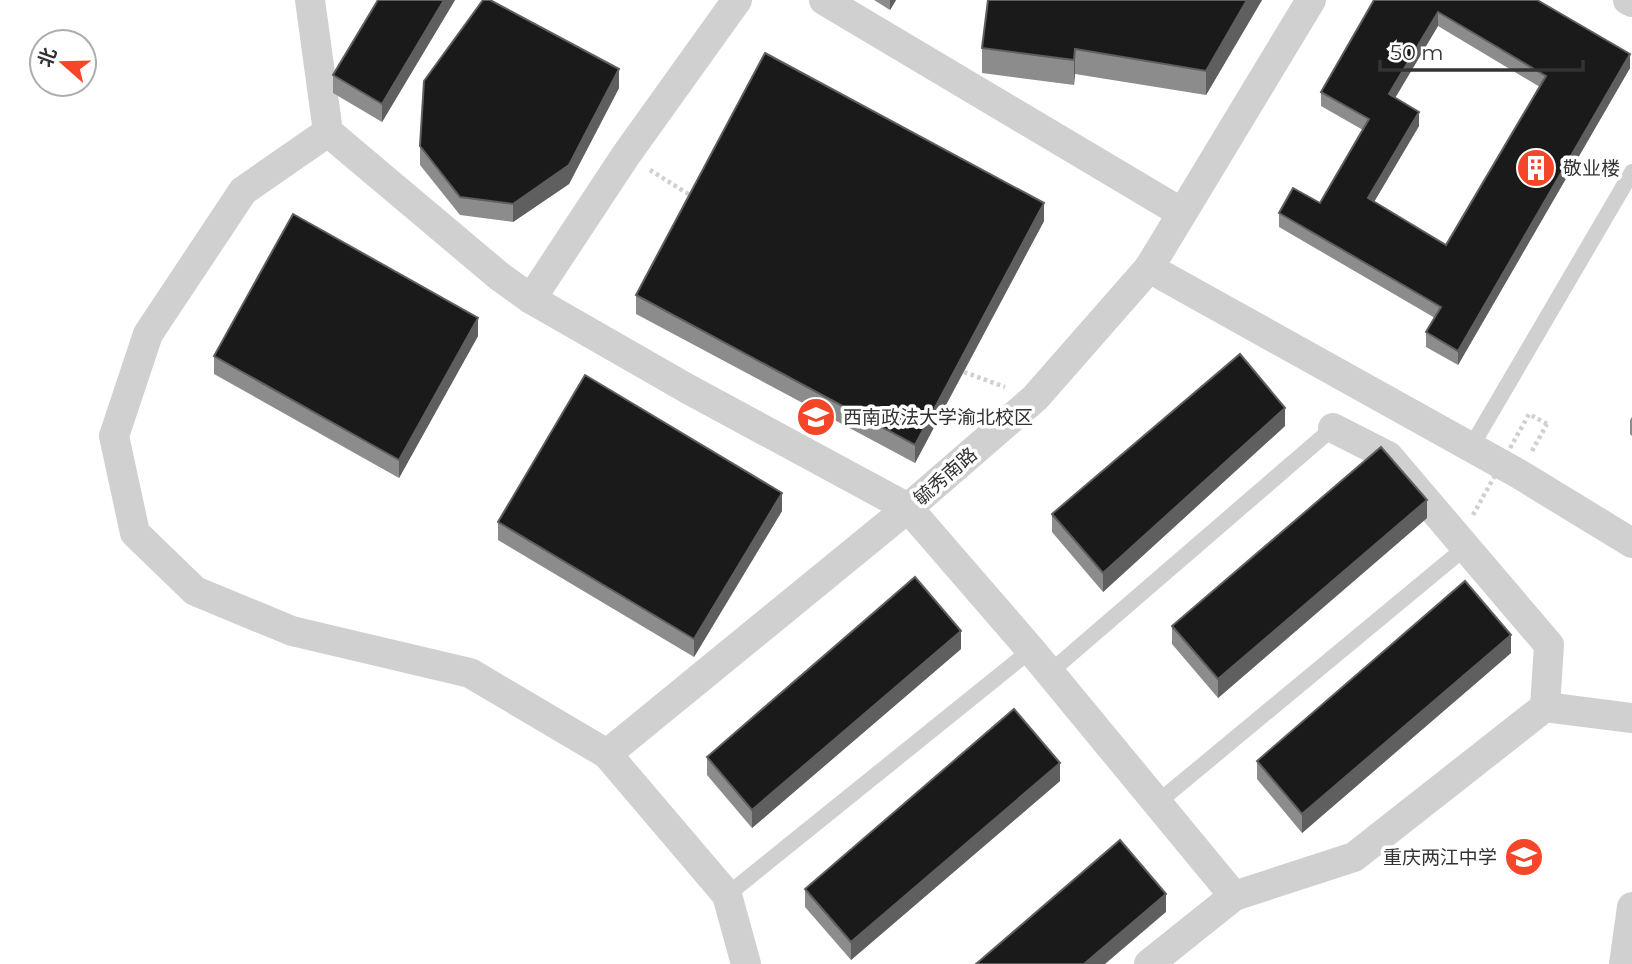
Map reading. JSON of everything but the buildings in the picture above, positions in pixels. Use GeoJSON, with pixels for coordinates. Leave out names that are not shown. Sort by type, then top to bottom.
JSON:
{"type":"FeatureCollection","features":[{"type":"Feature","properties":{"kind":"street"},"geometry":{"type":"LineString","coordinates":[[310,0],[328,132],[499,276],[531,299],[688,389],[908,508],[1031,650],[1234,895]]}},
{"type":"Feature","properties":{"kind":"street"},"geometry":{"type":"LineString","coordinates":[[531,299],[626,155],[737,0]]}},
{"type":"Feature","properties":{"kind":"street"},"geometry":{"type":"LineString","coordinates":[[824,0],[1182,213]]}},
{"type":"Feature","properties":{"kind":"street","name":"毓秀南路"},"geometry":{"type":"LineString","coordinates":[[607,754],[908,508],[1035,398],[1149,268],[1311,0]]}},
{"type":"Feature","properties":{"kind":"street"},"geometry":{"type":"LineString","coordinates":[[328,132],[243,191],[148,334],[114,436],[135,533],[195,591],[292,631],[470,673],[607,754],[727,895],[746,964]]}},
{"type":"Feature","properties":{"kind":"street"},"geometry":{"type":"LineString","coordinates":[[1149,268],[1471,447],[1632,542]]}},
{"type":"Feature","properties":{"kind":"street"},"geometry":{"type":"LineString","coordinates":[[1333,428],[1388,456],[1549,645],[1545,707]]}},
{"type":"Feature","properties":{"kind":"street"},"geometry":{"type":"LineString","coordinates":[[1149,964],[1234,895],[1354,857],[1545,707],[1632,718]]}},
{"type":"Feature","properties":{"kind":"street"},"geometry":{"type":"LineString","coordinates":[[1624,964],[1632,908]]}},
{"type":"Feature","properties":{"kind":"lane"},"geometry":{"type":"LineString","coordinates":[[1471,447],[1632,172]]}},
{"type":"Feature","properties":{"kind":"lane"},"geometry":{"type":"LineString","coordinates":[[1049,673],[1333,428]]}},
{"type":"Feature","properties":{"kind":"lane"},"geometry":{"type":"LineString","coordinates":[[1157,803],[1466,547]]}},
{"type":"Feature","properties":{"kind":"lane"},"geometry":{"type":"LineString","coordinates":[[727,895],[1031,650]]}},
{"type":"Feature","properties":{"kind":"path"},"geometry":{"type":"LineString","coordinates":[[626,155],[697,199]]}},
{"type":"Feature","properties":{"kind":"path"},"geometry":{"type":"LineString","coordinates":[[964,372],[1035,398]]}},
{"type":"Feature","properties":{"kind":"path"},"geometry":{"type":"LineString","coordinates":[[1483,498],[1530,414],[1547,424]]}},
{"type":"Feature","properties":{"kind":"place","name":"敬业楼"},"geometry":{"type":"Point","coordinates":[1536,168]}},
{"type":"Feature","properties":{"kind":"place","name":"西南政法大学渝北校区"},"geometry":{"type":"Point","coordinates":[816,417]}},
{"type":"Feature","properties":{"kind":"place","name":"重庆两江中学"},"geometry":{"type":"Point","coordinates":[1524,857]}}]}
